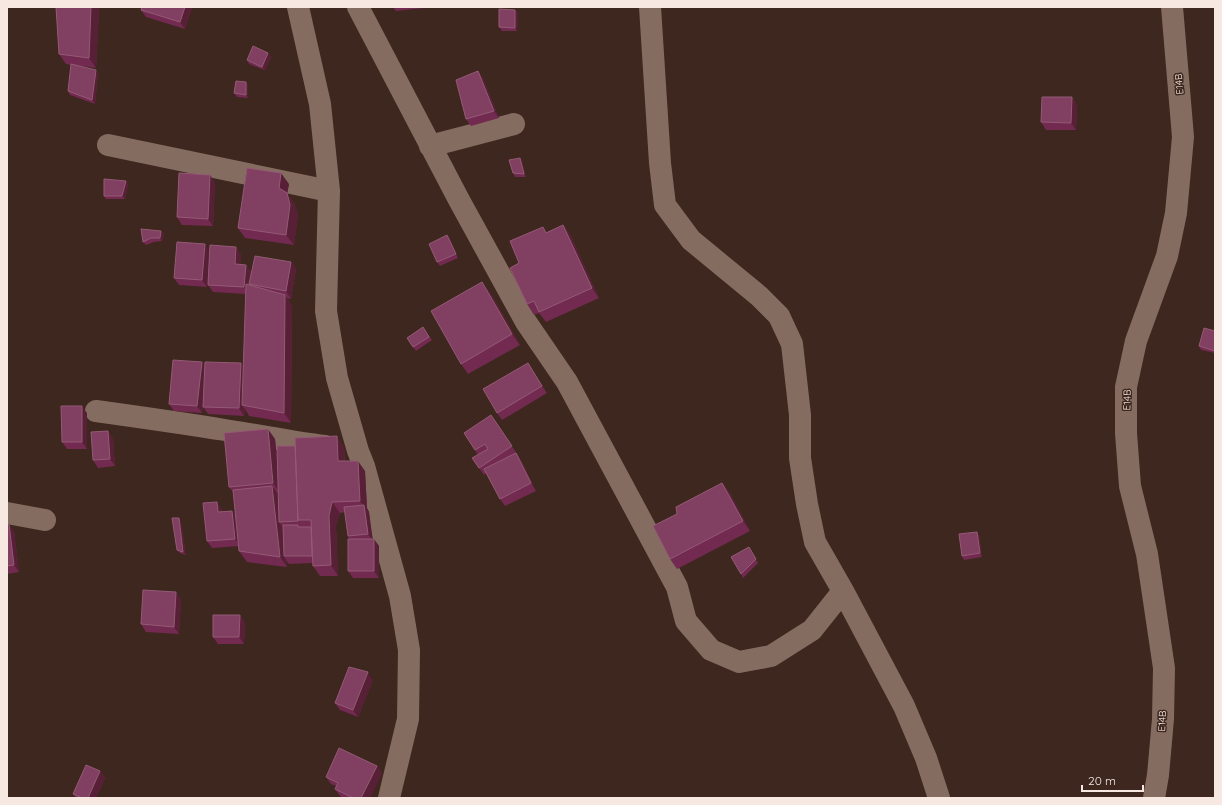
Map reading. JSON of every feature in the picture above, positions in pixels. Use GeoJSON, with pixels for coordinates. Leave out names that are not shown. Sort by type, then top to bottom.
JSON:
{"type":"FeatureCollection","features":[{"type":"Feature","properties":{"kind":"street"},"geometry":{"type":"LineString","coordinates":[[298,7],[320,104],[329,191],[326,311],[337,378],[358,451],[364,466],[400,596],[409,650],[408,719],[389,798]]}},
{"type":"Feature","properties":{"kind":"street"},"geometry":{"type":"LineString","coordinates":[[358,7],[430,146],[526,322],[567,382],[676,587],[686,621],[711,650],[739,662],[771,656],[812,630],[843,591]]}},
{"type":"Feature","properties":{"kind":"street"},"geometry":{"type":"LineString","coordinates":[[650,7],[660,163],[665,205],[691,240],[759,296],[779,316],[792,344],[800,415],[800,458],[808,511],[815,542],[843,591],[904,706],[926,758],[939,798]]}},
{"type":"Feature","properties":{"kind":"street","name":"E14B"},"geometry":{"type":"LineString","coordinates":[[1154,798],[1158,774],[1162,727],[1164,668],[1146,554],[1130,486],[1126,433],[1126,387],[1136,342],[1167,256],[1176,213],[1183,137],[1172,7]]}},
{"type":"Feature","properties":{"kind":"street"},"geometry":{"type":"LineString","coordinates":[[430,146],[514,124]]}},
{"type":"Feature","properties":{"kind":"street"},"geometry":{"type":"LineString","coordinates":[[108,145],[329,191]]}},
{"type":"Feature","properties":{"kind":"street"},"geometry":{"type":"LineString","coordinates":[[96,412],[176,422],[289,442],[358,451]]}},
{"type":"Feature","properties":{"kind":"street"},"geometry":{"type":"LineString","coordinates":[[7,513],[45,520]]}},
{"type":"Feature","properties":{"kind":"building"},"geometry":{"type":"Polygon","coordinates":[[[56,7],[91,7],[89,58],[59,54],[56,7]]]}},
{"type":"Feature","properties":{"kind":"building"},"geometry":{"type":"Polygon","coordinates":[[[142,7],[185,7],[180,22],[141,10],[142,7]]]}},
{"type":"Feature","properties":{"kind":"building"},"geometry":{"type":"Polygon","coordinates":[[[499,9],[515,10],[515,28],[499,27],[499,9]]]}},
{"type":"Feature","properties":{"kind":"building"},"geometry":{"type":"Polygon","coordinates":[[[253,46],[268,53],[262,67],[247,60],[253,46]]]}},
{"type":"Feature","properties":{"kind":"building"},"geometry":{"type":"Polygon","coordinates":[[[71,64],[96,70],[92,100],[68,91],[71,64]]]}},
{"type":"Feature","properties":{"kind":"building"},"geometry":{"type":"Polygon","coordinates":[[[478,71],[494,111],[466,119],[456,80],[478,71]]]}},
{"type":"Feature","properties":{"kind":"building"},"geometry":{"type":"Polygon","coordinates":[[[236,81],[246,82],[246,95],[234,93],[236,81]]]}},
{"type":"Feature","properties":{"kind":"building"},"geometry":{"type":"Polygon","coordinates":[[[1042,97],[1072,97],[1071,123],[1041,122],[1042,97]]]}},
{"type":"Feature","properties":{"kind":"building"},"geometry":{"type":"Polygon","coordinates":[[[520,158],[524,174],[513,173],[509,160],[520,158]]]}},
{"type":"Feature","properties":{"kind":"building"},"geometry":{"type":"Polygon","coordinates":[[[247,168],[281,173],[279,188],[287,193],[290,205],[286,235],[238,228],[247,168]]]}},
{"type":"Feature","properties":{"kind":"building"},"geometry":{"type":"Polygon","coordinates":[[[179,173],[210,175],[208,219],[177,217],[179,173]]]}},
{"type":"Feature","properties":{"kind":"building"},"geometry":{"type":"Polygon","coordinates":[[[104,179],[126,181],[122,196],[104,196],[104,179]]]}},
{"type":"Feature","properties":{"kind":"building"},"geometry":{"type":"Polygon","coordinates":[[[563,225],[592,288],[539,312],[534,301],[527,304],[510,268],[519,263],[510,241],[543,227],[546,233],[563,225]]]}},
{"type":"Feature","properties":{"kind":"building"},"geometry":{"type":"Polygon","coordinates":[[[141,229],[161,231],[160,238],[151,238],[143,242],[141,229]]]}},
{"type":"Feature","properties":{"kind":"building"},"geometry":{"type":"Polygon","coordinates":[[[447,235],[456,254],[437,262],[429,244],[447,235]]]}},
{"type":"Feature","properties":{"kind":"building"},"geometry":{"type":"Polygon","coordinates":[[[177,242],[205,244],[202,280],[174,278],[177,242]]]}},
{"type":"Feature","properties":{"kind":"building"},"geometry":{"type":"Polygon","coordinates":[[[210,245],[236,247],[235,264],[246,265],[244,287],[208,285],[210,245]]]}},
{"type":"Feature","properties":{"kind":"building"},"geometry":{"type":"Polygon","coordinates":[[[255,256],[291,262],[286,291],[249,284],[255,256]]]}},
{"type":"Feature","properties":{"kind":"building"},"geometry":{"type":"Polygon","coordinates":[[[482,282],[512,334],[461,364],[431,311],[482,282]]]}},
{"type":"Feature","properties":{"kind":"building"},"geometry":{"type":"Polygon","coordinates":[[[246,284],[285,295],[284,413],[242,405],[246,284]]]}},
{"type":"Feature","properties":{"kind":"building"},"geometry":{"type":"Polygon","coordinates":[[[423,327],[429,337],[413,347],[407,338],[423,327]]]}},
{"type":"Feature","properties":{"kind":"building"},"geometry":{"type":"Polygon","coordinates":[[[1204,328],[1215,331],[1215,351],[1199,346],[1204,328]]]}},
{"type":"Feature","properties":{"kind":"building"},"geometry":{"type":"Polygon","coordinates":[[[173,360],[202,362],[197,406],[169,404],[173,360]]]}},
{"type":"Feature","properties":{"kind":"building"},"geometry":{"type":"Polygon","coordinates":[[[205,362],[241,363],[239,408],[203,407],[205,362]]]}},
{"type":"Feature","properties":{"kind":"building"},"geometry":{"type":"Polygon","coordinates":[[[528,363],[542,386],[497,413],[483,389],[528,363]]]}},
{"type":"Feature","properties":{"kind":"building"},"geometry":{"type":"Polygon","coordinates":[[[61,406],[82,406],[82,442],[62,442],[61,406]]]}},
{"type":"Feature","properties":{"kind":"building"},"geometry":{"type":"Polygon","coordinates":[[[491,415],[512,446],[479,468],[472,458],[488,449],[485,444],[475,450],[464,433],[491,415]]]}},
{"type":"Feature","properties":{"kind":"building"},"geometry":{"type":"Polygon","coordinates":[[[268,429],[273,483],[229,487],[224,433],[268,429]]]}},
{"type":"Feature","properties":{"kind":"building"},"geometry":{"type":"Polygon","coordinates":[[[108,431],[110,459],[93,460],[91,432],[108,431]]]}},
{"type":"Feature","properties":{"kind":"building"},"geometry":{"type":"Polygon","coordinates":[[[337,436],[338,461],[358,461],[360,501],[332,502],[329,516],[331,565],[313,566],[311,520],[298,520],[295,438],[337,436]]]}},
{"type":"Feature","properties":{"kind":"building"},"geometry":{"type":"Polygon","coordinates":[[[277,446],[295,446],[298,521],[279,522],[277,446]]]}},
{"type":"Feature","properties":{"kind":"building"},"geometry":{"type":"Polygon","coordinates":[[[516,453],[531,483],[500,499],[484,469],[516,453]]]}},
{"type":"Feature","properties":{"kind":"building"},"geometry":{"type":"Polygon","coordinates":[[[722,483],[743,521],[670,559],[653,526],[677,514],[676,507],[722,483]]]}},
{"type":"Feature","properties":{"kind":"building"},"geometry":{"type":"Polygon","coordinates":[[[272,486],[280,557],[239,551],[233,490],[272,486]]]}},
{"type":"Feature","properties":{"kind":"building"},"geometry":{"type":"Polygon","coordinates":[[[217,502],[218,512],[232,511],[235,539],[207,541],[203,503],[217,502]]]}},
{"type":"Feature","properties":{"kind":"building"},"geometry":{"type":"Polygon","coordinates":[[[364,505],[368,534],[348,536],[344,507],[364,505]]]}},
{"type":"Feature","properties":{"kind":"building"},"geometry":{"type":"Polygon","coordinates":[[[172,518],[179,518],[183,552],[177,550],[172,518]]]}},
{"type":"Feature","properties":{"kind":"building"},"geometry":{"type":"Polygon","coordinates":[[[9,524],[14,565],[7,566],[7,525],[9,524]]]}},
{"type":"Feature","properties":{"kind":"building"},"geometry":{"type":"Polygon","coordinates":[[[283,525],[311,527],[312,556],[284,556],[283,525]]]}},
{"type":"Feature","properties":{"kind":"building"},"geometry":{"type":"Polygon","coordinates":[[[977,532],[980,553],[962,556],[959,534],[977,532]]]}},
{"type":"Feature","properties":{"kind":"building"},"geometry":{"type":"Polygon","coordinates":[[[348,539],[374,539],[374,571],[348,571],[348,539]]]}},
{"type":"Feature","properties":{"kind":"building"},"geometry":{"type":"Polygon","coordinates":[[[749,547],[756,559],[741,574],[731,557],[749,547]]]}},
{"type":"Feature","properties":{"kind":"building"},"geometry":{"type":"Polygon","coordinates":[[[143,590],[176,592],[174,627],[141,624],[143,590]]]}},
{"type":"Feature","properties":{"kind":"building"},"geometry":{"type":"Polygon","coordinates":[[[213,615],[240,615],[239,637],[213,637],[213,615]]]}},
{"type":"Feature","properties":{"kind":"building"},"geometry":{"type":"Polygon","coordinates":[[[349,667],[368,672],[353,710],[335,703],[349,667]]]}},
{"type":"Feature","properties":{"kind":"building"},"geometry":{"type":"Polygon","coordinates":[[[339,748],[377,766],[361,798],[353,798],[335,789],[338,783],[326,777],[339,748]]]}},
{"type":"Feature","properties":{"kind":"building"},"geometry":{"type":"Polygon","coordinates":[[[86,765],[100,771],[88,798],[82,798],[73,794],[86,765]]]}}]}
